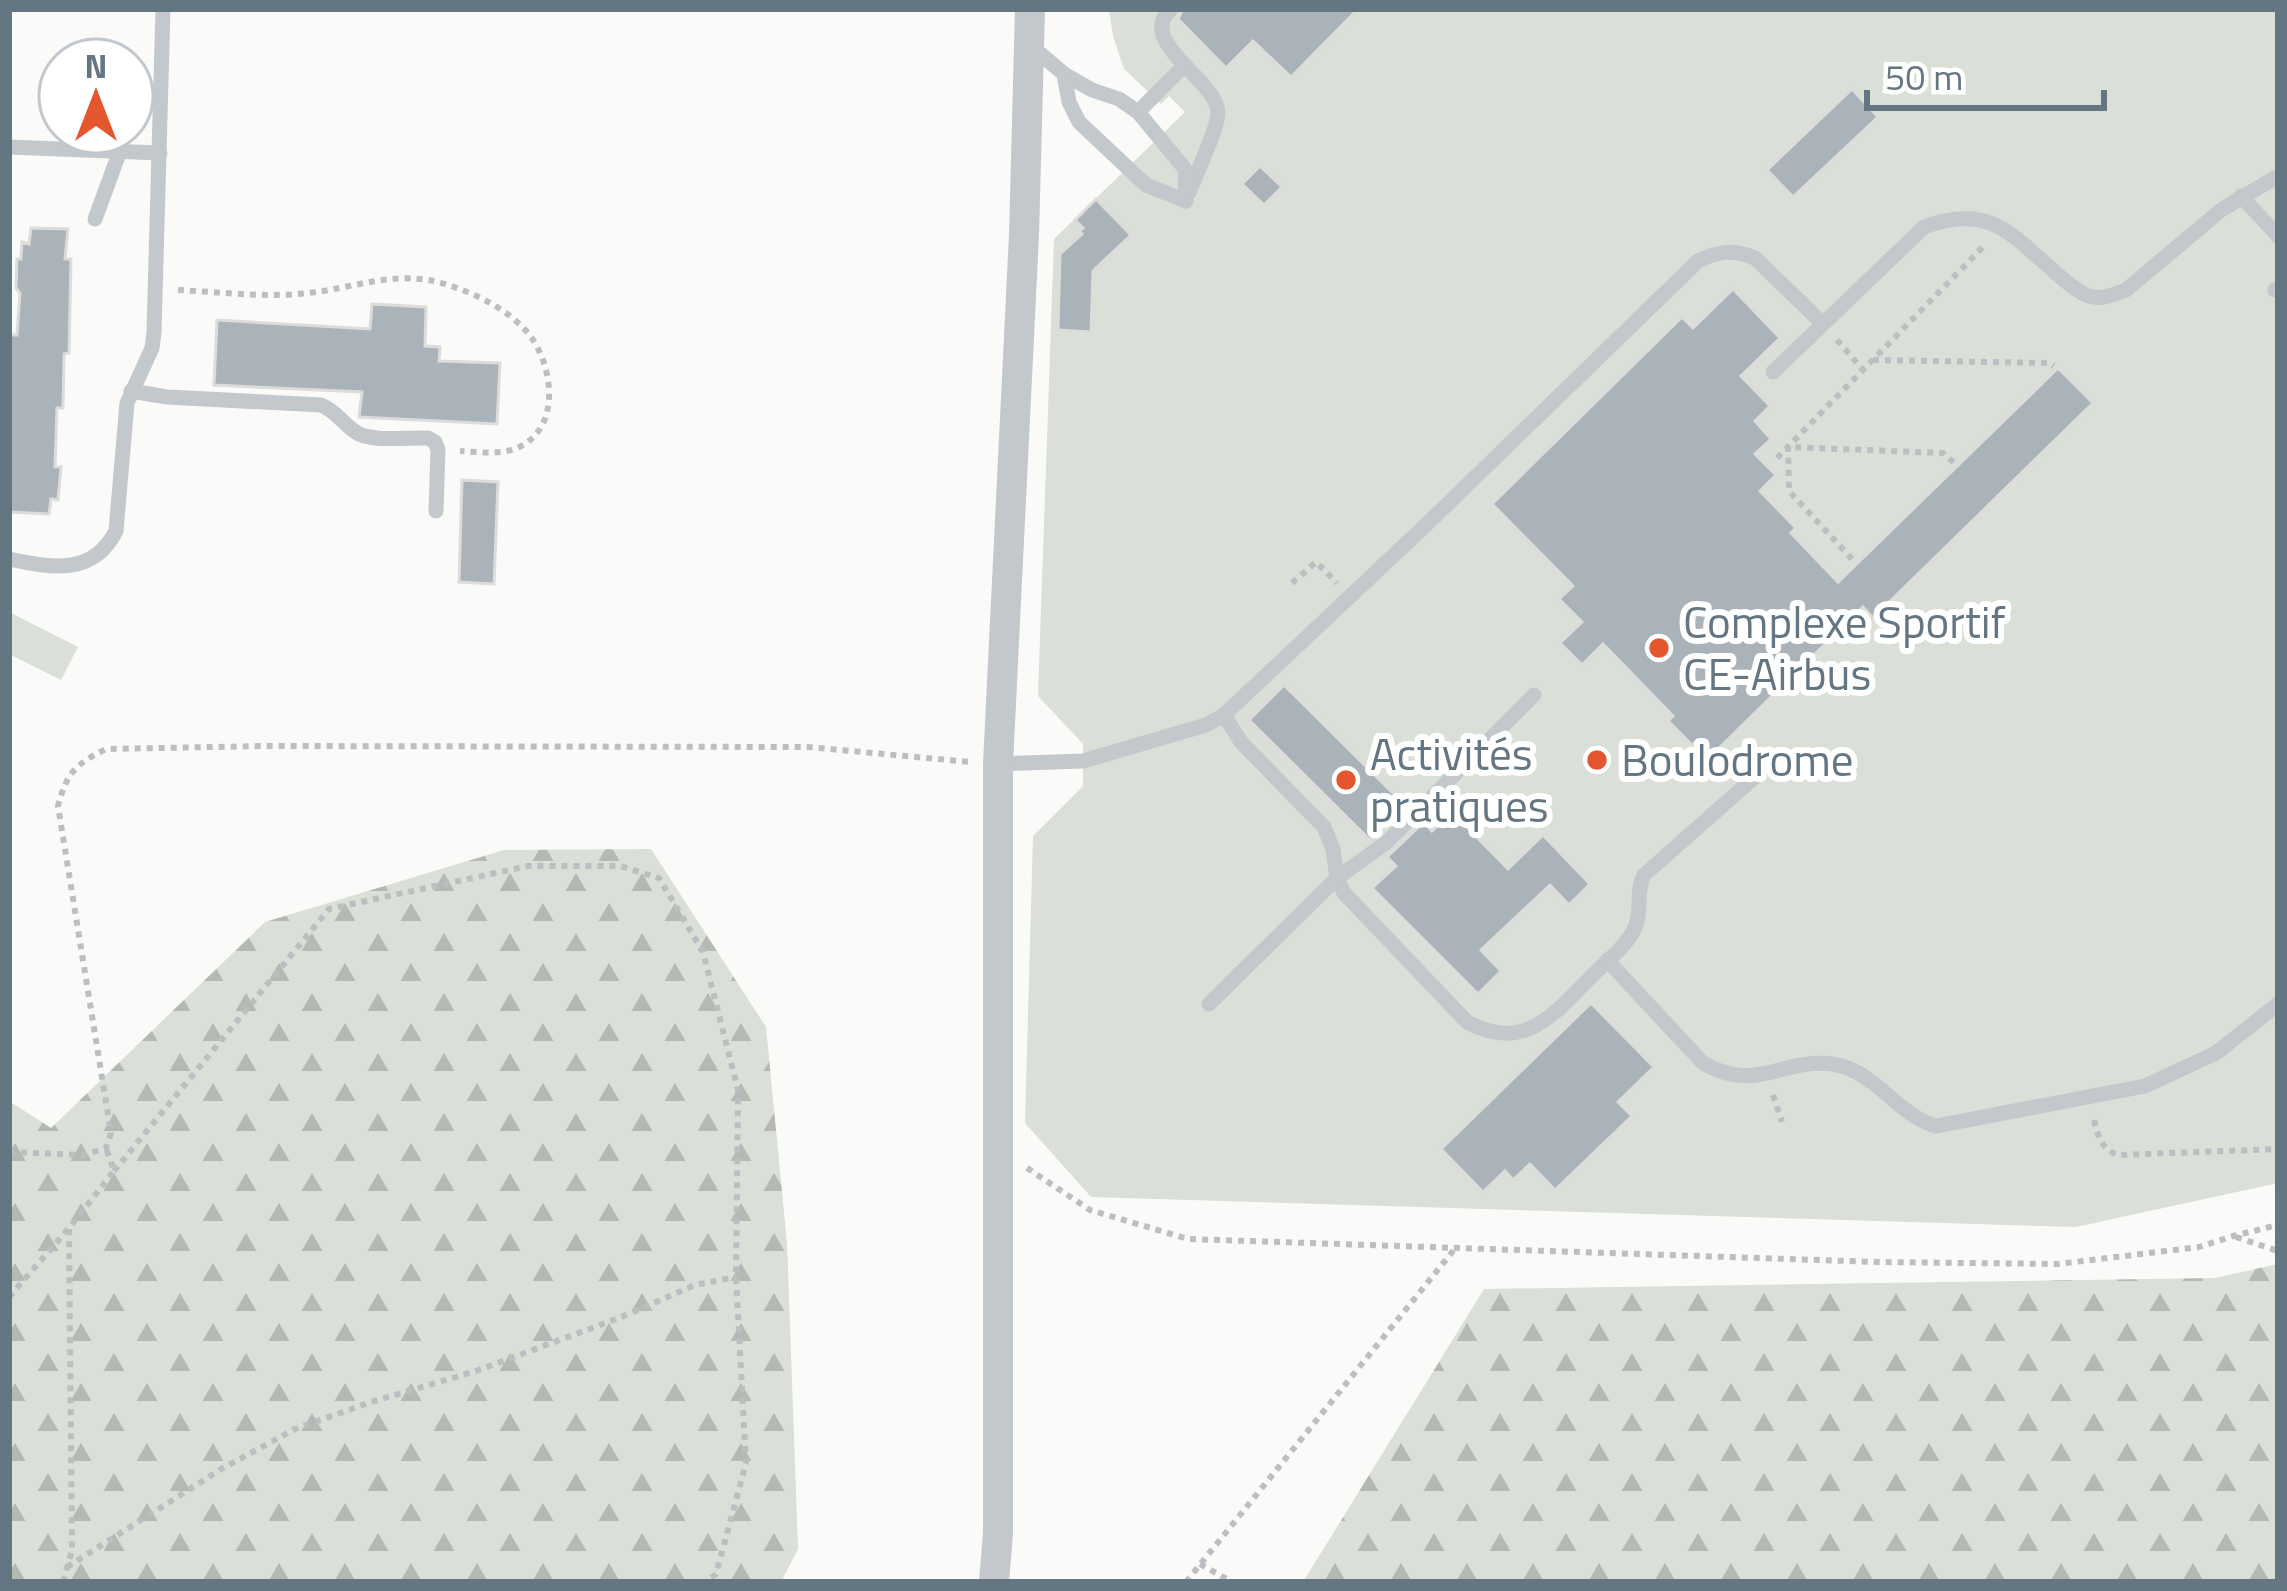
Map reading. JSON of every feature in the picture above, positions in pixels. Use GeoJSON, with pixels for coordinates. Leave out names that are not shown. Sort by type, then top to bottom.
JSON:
{"type":"FeatureCollection","features":[{"type":"Feature","properties":{"kind":"street"},"geometry":{"type":"LineString","coordinates":[[994,1582],[998,1533],[998,764],[1030,9]]}},
{"type":"Feature","properties":{"kind":"lane"},"geometry":{"type":"LineString","coordinates":[[9,559],[66,567],[88,561],[107,548],[116,531],[125,415],[152,348],[163,9]]}},
{"type":"Feature","properties":{"kind":"lane"},"geometry":{"type":"LineString","coordinates":[[1171,9],[1163,16],[1161,32],[1214,99],[1218,113],[1186,201]]}},
{"type":"Feature","properties":{"kind":"lane"},"geometry":{"type":"LineString","coordinates":[[1029,44],[1064,74],[1138,112],[1185,169],[1186,201]]}},
{"type":"Feature","properties":{"kind":"lane"},"geometry":{"type":"LineString","coordinates":[[1138,112],[1185,65]]}},
{"type":"Feature","properties":{"kind":"lane"},"geometry":{"type":"LineString","coordinates":[[1064,74],[1079,122],[1146,185],[1186,201]]}},
{"type":"Feature","properties":{"kind":"lane"},"geometry":{"type":"LineString","coordinates":[[156,153],[160,153]]}},
{"type":"Feature","properties":{"kind":"lane"},"geometry":{"type":"LineString","coordinates":[[95,219],[118,156]]}},
{"type":"Feature","properties":{"kind":"lane"},"geometry":{"type":"LineString","coordinates":[[1773,372],[1924,227],[1943,220],[1986,220],[2002,227],[2074,288],[2106,297],[2126,290],[2241,196],[2278,176]]}},
{"type":"Feature","properties":{"kind":"lane"},"geometry":{"type":"LineString","coordinates":[[2241,196],[2278,236]]}},
{"type":"Feature","properties":{"kind":"lane"},"geometry":{"type":"LineString","coordinates":[[998,764],[1083,761],[1224,715],[1698,262],[1712,254],[1726,251],[1755,258],[1823,324]]}},
{"type":"Feature","properties":{"kind":"lane"},"geometry":{"type":"LineString","coordinates":[[131,391],[321,405],[356,433],[428,438],[438,450],[436,511]]}},
{"type":"Feature","properties":{"kind":"lane"},"geometry":{"type":"LineString","coordinates":[[1209,1004],[1337,878],[1387,842],[1534,694]]}},
{"type":"Feature","properties":{"kind":"lane"},"geometry":{"type":"LineString","coordinates":[[1224,715],[1241,742],[1324,827],[1344,893],[1466,1022],[1485,1032],[1534,1029],[1628,940],[1640,913],[1644,875],[1756,776]]}},
{"type":"Feature","properties":{"kind":"lane"},"geometry":{"type":"LineString","coordinates":[[1607,960],[1703,1063],[1718,1071],[1737,1077],[1762,1076],[1830,1064],[1874,1082],[1921,1122],[1936,1126],[2144,1086],[2216,1053],[2278,1004]]}},
{"type":"Feature","properties":{"kind":"path"},"geometry":{"type":"LineString","coordinates":[[1777,458],[2002,227]]}},
{"type":"Feature","properties":{"kind":"path"},"geometry":{"type":"LineString","coordinates":[[155,290],[307,294],[388,278],[415,278],[445,284],[508,314],[529,334],[549,379],[549,400],[536,434],[506,451],[438,450]]}},
{"type":"Feature","properties":{"kind":"path"},"geometry":{"type":"LineString","coordinates":[[1823,324],[1863,370]]}},
{"type":"Feature","properties":{"kind":"path"},"geometry":{"type":"LineString","coordinates":[[1873,360],[2054,366]]}},
{"type":"Feature","properties":{"kind":"path"},"geometry":{"type":"LineString","coordinates":[[1788,448],[1943,453],[1954,463]]}},
{"type":"Feature","properties":{"kind":"path"},"geometry":{"type":"LineString","coordinates":[[1788,448],[1789,491],[1852,559]]}},
{"type":"Feature","properties":{"kind":"path"},"geometry":{"type":"LineString","coordinates":[[1292,584],[1316,562],[1351,596]]}},
{"type":"Feature","properties":{"kind":"path"},"geometry":{"type":"LineString","coordinates":[[114,1171],[106,1148],[111,1133],[58,806],[66,777],[85,759],[106,749],[808,747],[998,764]]}},
{"type":"Feature","properties":{"kind":"path"},"geometry":{"type":"LineString","coordinates":[[9,1298],[329,909],[528,866],[620,866],[659,878],[703,952],[738,1090],[736,1277],[746,1463],[716,1574],[706,1582]]}},
{"type":"Feature","properties":{"kind":"path"},"geometry":{"type":"LineString","coordinates":[[2088,1098],[2100,1141],[2118,1155],[2278,1149]]}},
{"type":"Feature","properties":{"kind":"path"},"geometry":{"type":"LineString","coordinates":[[996,1144],[1090,1210],[1188,1239],[2059,1264],[2199,1247],[2278,1226]]}},
{"type":"Feature","properties":{"kind":"path"},"geometry":{"type":"LineString","coordinates":[[9,1152],[84,1155],[106,1148]]}},
{"type":"Feature","properties":{"kind":"path"},"geometry":{"type":"LineString","coordinates":[[63,1582],[72,1550],[69,1228]]}},
{"type":"Feature","properties":{"kind":"path"},"geometry":{"type":"LineString","coordinates":[[2233,1236],[2278,1251]]}},
{"type":"Feature","properties":{"kind":"path"},"geometry":{"type":"LineString","coordinates":[[1186,1582],[1457,1246]]}},
{"type":"Feature","properties":{"kind":"path"},"geometry":{"type":"LineString","coordinates":[[67,1567],[223,1468],[295,1429],[476,1371],[695,1285],[736,1277]]}},
{"type":"Feature","properties":{"kind":"path"},"geometry":{"type":"LineString","coordinates":[[1200,1564],[1232,1582]]}},
{"type":"Feature","properties":{"kind":"green space","name":"Complexe Sportif CE-Airbus"},"geometry":{"type":"Polygon","coordinates":[[[1109,9],[2278,9],[2278,1183],[2076,1227],[1091,1197],[1025,1123],[1033,836],[1083,786],[1083,744],[1038,696],[1054,239],[1185,112],[1169,96],[1161,104],[1124,69],[1109,9]]]}},
{"type":"Feature","properties":{"kind":"green space"},"geometry":{"type":"Polygon","coordinates":[[[9,612],[78,647],[61,680],[9,654],[9,612]]]}},
{"type":"Feature","properties":{"kind":"green space"},"geometry":{"type":"Polygon","coordinates":[[[651,849],[766,1027],[787,1243],[798,1549],[781,1582],[9,1582],[9,1101],[51,1128],[265,922],[504,850],[651,849]]]}},
{"type":"Feature","properties":{"kind":"green space"},"geometry":{"type":"Polygon","coordinates":[[[2278,1264],[2278,1582],[1303,1582],[1484,1289],[2215,1278],[2278,1264]]]}},
{"type":"Feature","properties":{"kind":"building"},"geometry":{"type":"Polygon","coordinates":[[[1183,9],[1358,9],[1291,77],[1253,41],[1226,68],[1178,19],[1183,9]]]}},
{"type":"Feature","properties":{"kind":"building"},"geometry":{"type":"Polygon","coordinates":[[[1852,89],[1878,117],[1793,197],[1767,170],[1852,89]]]}},
{"type":"Feature","properties":{"kind":"building"},"geometry":{"type":"Polygon","coordinates":[[[1260,166],[1282,187],[1264,205],[1242,184],[1260,166]]]}},
{"type":"Feature","properties":{"kind":"building"},"geometry":{"type":"Polygon","coordinates":[[[1096,199],[1131,235],[1093,271],[1091,332],[1058,330],[1060,254],[1082,234],[1075,220],[1096,199]]]}},
{"type":"Feature","properties":{"kind":"building"},"geometry":{"type":"Polygon","coordinates":[[[31,228],[68,229],[65,259],[71,259],[69,353],[64,354],[63,408],[57,408],[55,467],[61,467],[58,500],[51,499],[49,514],[9,512],[9,335],[17,335],[17,259],[21,259],[22,242],[29,244],[31,228]]]}},
{"type":"Feature","properties":{"kind":"building"},"geometry":{"type":"Polygon","coordinates":[[[1733,289],[1780,338],[1741,376],[1770,406],[1755,421],[1771,439],[1755,454],[1776,475],[1760,491],[1796,528],[1791,533],[1838,582],[2058,368],[2093,403],[1873,618],[1863,607],[1712,755],[1697,740],[1692,745],[1668,721],[1673,716],[1603,644],[1582,665],[1560,643],[1582,622],[1559,599],[1573,586],[1492,504],[1682,317],[1693,328],[1733,289]]]}},
{"type":"Feature","properties":{"kind":"building"},"geometry":{"type":"Polygon","coordinates":[[[372,304],[426,307],[425,346],[440,347],[439,361],[500,363],[497,424],[359,417],[362,392],[214,385],[217,320],[370,329],[372,304]]]}},
{"type":"Feature","properties":{"kind":"building"},"geometry":{"type":"Polygon","coordinates":[[[462,480],[498,482],[494,584],[459,582],[462,480]]]}},
{"type":"Feature","properties":{"kind":"building","name":"Activités pratiques"},"geometry":{"type":"Polygon","coordinates":[[[1284,685],[1406,806],[1370,840],[1249,720],[1284,685]]]}},
{"type":"Feature","properties":{"kind":"building"},"geometry":{"type":"Polygon","coordinates":[[[1452,812],[1508,869],[1543,835],[1590,884],[1569,905],[1550,885],[1481,950],[1501,971],[1478,994],[1372,888],[1396,866],[1387,857],[1424,822],[1432,831],[1452,812]]]}},
{"type":"Feature","properties":{"kind":"building"},"geometry":{"type":"Polygon","coordinates":[[[1591,1003],[1654,1067],[1618,1102],[1632,1116],[1555,1190],[1530,1164],[1513,1180],[1505,1171],[1483,1192],[1441,1149],[1591,1003]]]}},
{"type":"Feature","properties":{"kind":"place","name":"Complexe Sportif CE-Airbus"},"geometry":{"type":"Point","coordinates":[1659,648]}},
{"type":"Feature","properties":{"kind":"place","name":"Boulodrome"},"geometry":{"type":"Point","coordinates":[1597,760]}},
{"type":"Feature","properties":{"kind":"place","name":"Activités pratiques"},"geometry":{"type":"Point","coordinates":[1346,780]}}]}
